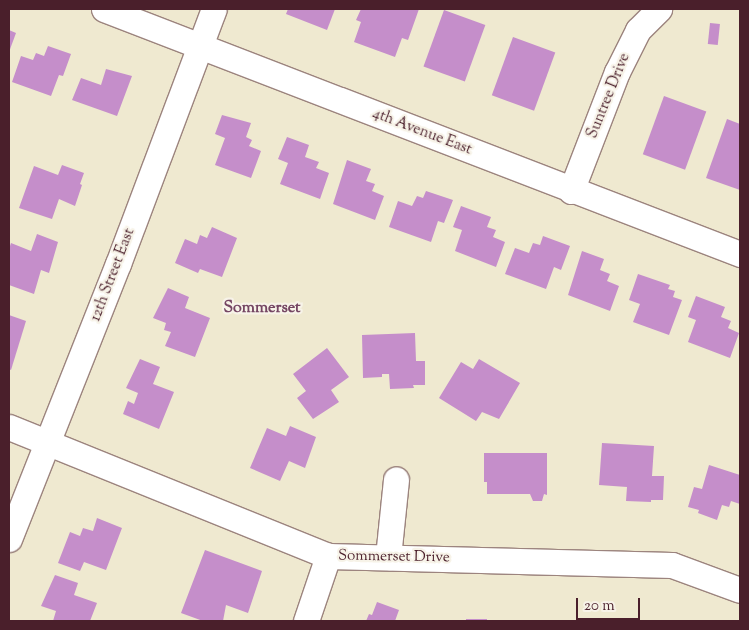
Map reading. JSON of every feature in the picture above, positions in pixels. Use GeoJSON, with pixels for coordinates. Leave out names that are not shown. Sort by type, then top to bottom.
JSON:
{"type":"FeatureCollection","features":[{"type":"Feature","properties":{"kind":"street","name":"4th Avenue East"},"geometry":{"type":"LineString","coordinates":[[104,9],[571,191],[740,254]]}},
{"type":"Feature","properties":{"kind":"street","name":"12th Street East"},"geometry":{"type":"LineString","coordinates":[[9,539],[214,9]]}},
{"type":"Feature","properties":{"kind":"street","name":"Suntree Drive"},"geometry":{"type":"LineString","coordinates":[[571,191],[617,72],[638,30],[659,9]]}},
{"type":"Feature","properties":{"kind":"street","name":"Sommerset Drive"},"geometry":{"type":"LineString","coordinates":[[9,427],[328,556],[672,565],[740,590]]}},
{"type":"Feature","properties":{"kind":"street"},"geometry":{"type":"LineString","coordinates":[[388,557],[396,479]]}},
{"type":"Feature","properties":{"kind":"street"},"geometry":{"type":"LineString","coordinates":[[306,621],[328,556]]}},
{"type":"Feature","properties":{"kind":"building"},"geometry":{"type":"Polygon","coordinates":[[[288,9],[335,9],[327,30],[286,14],[288,9]]]}},
{"type":"Feature","properties":{"kind":"building"},"geometry":{"type":"Polygon","coordinates":[[[361,9],[419,9],[408,40],[402,38],[395,57],[354,42],[361,22],[356,20],[361,9]]]}},
{"type":"Feature","properties":{"kind":"building"},"geometry":{"type":"Polygon","coordinates":[[[444,10],[485,25],[465,81],[423,66],[444,10]]]}},
{"type":"Feature","properties":{"kind":"building"},"geometry":{"type":"Polygon","coordinates":[[[710,23],[720,24],[718,45],[708,44],[710,23]]]}},
{"type":"Feature","properties":{"kind":"building"},"geometry":{"type":"Polygon","coordinates":[[[9,30],[16,33],[9,52],[9,30]]]}},
{"type":"Feature","properties":{"kind":"building"},"geometry":{"type":"Polygon","coordinates":[[[513,37],[555,52],[534,111],[492,95],[513,37]]]}},
{"type":"Feature","properties":{"kind":"building"},"geometry":{"type":"Polygon","coordinates":[[[48,46],[71,54],[63,76],[59,75],[51,96],[12,82],[21,56],[33,60],[36,53],[44,56],[48,46]]]}},
{"type":"Feature","properties":{"kind":"building"},"geometry":{"type":"Polygon","coordinates":[[[106,69],[132,76],[117,116],[72,100],[81,78],[101,85],[106,69]]]}},
{"type":"Feature","properties":{"kind":"building"},"geometry":{"type":"Polygon","coordinates":[[[664,96],[706,111],[685,170],[643,154],[664,96]]]}},
{"type":"Feature","properties":{"kind":"building"},"geometry":{"type":"Polygon","coordinates":[[[222,115],[251,123],[246,137],[252,140],[249,146],[261,151],[251,178],[215,165],[225,138],[215,134],[222,115]]]}},
{"type":"Feature","properties":{"kind":"building"},"geometry":{"type":"Polygon","coordinates":[[[727,119],[740,124],[740,190],[706,178],[727,119]]]}},
{"type":"Feature","properties":{"kind":"building"},"geometry":{"type":"Polygon","coordinates":[[[287,137],[309,145],[305,157],[319,162],[316,168],[329,173],[320,199],[280,184],[288,163],[278,159],[287,137]]]}},
{"type":"Feature","properties":{"kind":"building"},"geometry":{"type":"Polygon","coordinates":[[[347,160],[371,169],[366,181],[375,184],[372,191],[384,196],[375,220],[333,204],[347,160]]]}},
{"type":"Feature","properties":{"kind":"building"},"geometry":{"type":"Polygon","coordinates":[[[62,165],[84,173],[75,206],[59,199],[52,219],[19,208],[34,166],[58,175],[62,165]]]}},
{"type":"Feature","properties":{"kind":"building"},"geometry":{"type":"Polygon","coordinates":[[[426,191],[453,200],[444,223],[438,221],[431,242],[389,227],[398,201],[412,206],[417,196],[423,198],[426,191]]]}},
{"type":"Feature","properties":{"kind":"building"},"geometry":{"type":"Polygon","coordinates":[[[461,206],[491,217],[487,227],[496,230],[493,237],[505,242],[496,267],[455,251],[462,230],[453,227],[461,206]]]}},
{"type":"Feature","properties":{"kind":"building"},"geometry":{"type":"Polygon","coordinates":[[[212,227],[237,238],[222,277],[200,269],[198,273],[175,263],[185,239],[197,244],[200,235],[207,238],[212,227]]]}},
{"type":"Feature","properties":{"kind":"building"},"geometry":{"type":"Polygon","coordinates":[[[37,234],[58,242],[49,273],[41,270],[34,294],[9,285],[9,249],[11,243],[31,251],[37,234]]]}},
{"type":"Feature","properties":{"kind":"building"},"geometry":{"type":"Polygon","coordinates":[[[543,236],[570,246],[561,270],[554,267],[546,289],[505,274],[515,248],[529,253],[533,243],[540,245],[543,236]]]}},
{"type":"Feature","properties":{"kind":"building"},"geometry":{"type":"Polygon","coordinates":[[[582,251],[604,259],[600,270],[610,274],[607,281],[619,286],[610,311],[568,295],[582,251]]]}},
{"type":"Feature","properties":{"kind":"building"},"geometry":{"type":"Polygon","coordinates":[[[638,274],[670,285],[668,289],[675,291],[673,297],[682,300],[669,335],[633,322],[640,304],[629,300],[638,274]]]}},
{"type":"Feature","properties":{"kind":"building"},"geometry":{"type":"Polygon","coordinates":[[[168,288],[189,297],[185,308],[210,318],[195,357],[165,346],[171,332],[164,330],[166,323],[153,318],[168,288]]]}},
{"type":"Feature","properties":{"kind":"building"},"geometry":{"type":"Polygon","coordinates":[[[696,296],[725,307],[721,317],[731,321],[728,328],[739,333],[730,358],[688,342],[696,320],[688,317],[696,296]]]}},
{"type":"Feature","properties":{"kind":"building"},"geometry":{"type":"Polygon","coordinates":[[[9,315],[26,321],[11,370],[9,369],[9,315]]]}},
{"type":"Feature","properties":{"kind":"building"},"geometry":{"type":"Polygon","coordinates":[[[415,333],[416,361],[425,361],[425,385],[413,385],[414,388],[390,389],[389,374],[382,374],[382,377],[363,378],[362,335],[415,333]]]}},
{"type":"Feature","properties":{"kind":"building"},"geometry":{"type":"Polygon","coordinates":[[[327,348],[349,377],[331,390],[339,402],[313,419],[297,398],[306,391],[293,374],[327,348]]]}},
{"type":"Feature","properties":{"kind":"building"},"geometry":{"type":"Polygon","coordinates":[[[140,359],[160,367],[153,384],[174,392],[159,429],[123,414],[128,401],[134,404],[138,393],[126,388],[140,359]]]}},
{"type":"Feature","properties":{"kind":"building"},"geometry":{"type":"Polygon","coordinates":[[[479,359],[520,383],[499,419],[482,412],[476,421],[439,398],[461,362],[473,369],[479,359]]]}},
{"type":"Feature","properties":{"kind":"building"},"geometry":{"type":"Polygon","coordinates":[[[290,426],[316,437],[305,468],[289,461],[280,481],[250,468],[267,428],[286,436],[290,426]]]}},
{"type":"Feature","properties":{"kind":"building"},"geometry":{"type":"Polygon","coordinates":[[[602,443],[654,446],[652,476],[664,476],[663,500],[651,500],[651,502],[626,501],[627,487],[599,485],[602,443]]]}},
{"type":"Feature","properties":{"kind":"building"},"geometry":{"type":"Polygon","coordinates":[[[484,453],[547,453],[547,495],[544,494],[542,501],[533,501],[530,494],[487,494],[487,482],[484,482],[484,453]]]}},
{"type":"Feature","properties":{"kind":"building"},"geometry":{"type":"Polygon","coordinates":[[[709,465],[740,475],[740,504],[731,501],[729,507],[722,505],[717,520],[698,513],[699,510],[688,507],[694,487],[702,489],[709,465]]]}},
{"type":"Feature","properties":{"kind":"building"},"geometry":{"type":"Polygon","coordinates":[[[97,518],[122,528],[106,570],[84,562],[80,571],[58,563],[70,532],[80,536],[83,528],[93,531],[97,518]]]}},
{"type":"Feature","properties":{"kind":"building"},"geometry":{"type":"Polygon","coordinates":[[[205,550],[262,571],[248,613],[226,605],[223,621],[203,621],[181,613],[205,550]]]}},
{"type":"Feature","properties":{"kind":"building"},"geometry":{"type":"Polygon","coordinates":[[[55,575],[78,583],[74,595],[97,603],[90,621],[53,621],[56,611],[41,606],[55,575]]]}},
{"type":"Feature","properties":{"kind":"building"},"geometry":{"type":"Polygon","coordinates":[[[377,602],[399,610],[395,621],[366,621],[369,614],[372,615],[377,602]]]}},
{"type":"Feature","properties":{"kind":"building"},"geometry":{"type":"Polygon","coordinates":[[[466,619],[487,619],[487,621],[466,621],[466,619]]]}},
{"type":"Feature","properties":{"kind":"district","name":"Sommerset"},"geometry":{"type":"Point","coordinates":[262,309]}}]}
